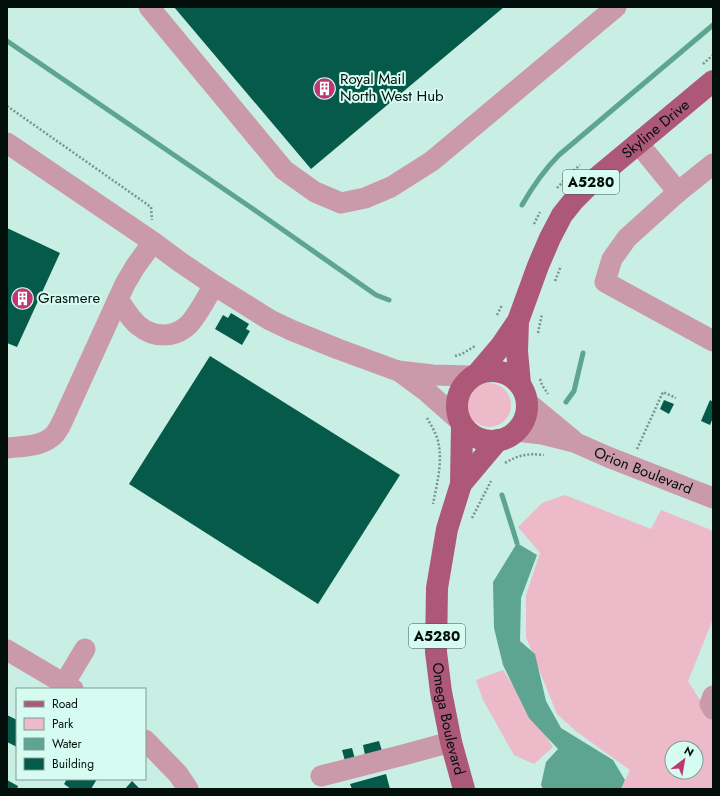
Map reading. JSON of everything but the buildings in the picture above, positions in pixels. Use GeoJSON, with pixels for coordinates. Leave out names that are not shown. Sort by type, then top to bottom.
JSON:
{"type":"FeatureCollection","features":[{"type":"Feature","properties":{"kind":"main road","name":"Skyline Drive"},"geometry":{"type":"LineString","coordinates":[[474,374],[501,346],[518,321],[550,238],[562,215],[574,200],[592,181],[713,81]]}},
{"type":"Feature","properties":{"kind":"main road","name":"Skyline Drive"},"geometry":{"type":"LineString","coordinates":[[518,321],[517,352],[529,388]]}},
{"type":"Feature","properties":{"kind":"main road"},"geometry":{"type":"LineString","coordinates":[[474,374],[489,370],[501,371],[512,376],[529,388]]}},
{"type":"Feature","properties":{"kind":"main road","name":"A5280"},"geometry":{"type":"LineString","coordinates":[[461,423],[456,408],[457,396],[462,385],[474,374]]}},
{"type":"Feature","properties":{"kind":"main road","name":"A5280"},"geometry":{"type":"LineString","coordinates":[[507,436],[523,423],[526,413],[529,388]]}},
{"type":"Feature","properties":{"kind":"main road"},"geometry":{"type":"LineString","coordinates":[[461,423],[469,433],[478,439],[488,441],[507,436]]}},
{"type":"Feature","properties":{"kind":"main road","name":"Omega Boulevard"},"geometry":{"type":"LineString","coordinates":[[461,423],[461,484],[447,529],[437,588],[436,652],[441,692],[451,742],[464,789]]}},
{"type":"Feature","properties":{"kind":"main road","name":"Omega Boulevard"},"geometry":{"type":"LineString","coordinates":[[461,484],[507,436]]}},
{"type":"Feature","properties":{"kind":"street"},"geometry":{"type":"LineString","coordinates":[[149,7],[284,170],[314,192],[341,203],[365,198],[391,187],[432,161],[616,7]]}},
{"type":"Feature","properties":{"kind":"street"},"geometry":{"type":"LineString","coordinates":[[7,143],[214,285],[270,320],[338,349],[398,371],[433,375],[474,374]]}},
{"type":"Feature","properties":{"kind":"street"},"geometry":{"type":"LineString","coordinates":[[638,143],[678,192]]}},
{"type":"Feature","properties":{"kind":"street"},"geometry":{"type":"LineString","coordinates":[[713,164],[678,192],[627,238],[612,259],[605,282],[713,341]]}},
{"type":"Feature","properties":{"kind":"street"},"geometry":{"type":"LineString","coordinates":[[7,448],[34,445],[47,440],[55,433],[63,420],[125,284],[153,242]]}},
{"type":"Feature","properties":{"kind":"street"},"geometry":{"type":"LineString","coordinates":[[118,299],[138,325],[154,333],[170,335],[177,333],[191,322],[214,285]]}},
{"type":"Feature","properties":{"kind":"street"},"geometry":{"type":"LineString","coordinates":[[398,371],[426,391],[461,423]]}},
{"type":"Feature","properties":{"kind":"street","name":"Orion Boulevard"},"geometry":{"type":"LineString","coordinates":[[529,388],[574,442]]}},
{"type":"Feature","properties":{"kind":"street","name":"Orion Boulevard"},"geometry":{"type":"LineString","coordinates":[[507,436],[542,434],[574,442],[608,457],[713,498]]}},
{"type":"Feature","properties":{"kind":"street"},"geometry":{"type":"LineString","coordinates":[[7,650],[69,686],[85,649]]}},
{"type":"Feature","properties":{"kind":"street"},"geometry":{"type":"LineString","coordinates":[[713,696],[710,704],[713,709]]}},
{"type":"Feature","properties":{"kind":"street"},"geometry":{"type":"LineString","coordinates":[[146,741],[178,774],[188,789]]}},
{"type":"Feature","properties":{"kind":"street"},"geometry":{"type":"LineString","coordinates":[[321,776],[451,742]]}},
{"type":"Feature","properties":{"kind":"path"},"geometry":{"type":"LineString","coordinates":[[7,106],[151,207],[153,242]]}},
{"type":"Feature","properties":{"kind":"path"},"geometry":{"type":"LineString","coordinates":[[554,282],[562,262]]}},
{"type":"Feature","properties":{"kind":"path"},"geometry":{"type":"LineString","coordinates":[[538,339],[538,332],[544,309]]}},
{"type":"Feature","properties":{"kind":"path"},"geometry":{"type":"LineString","coordinates":[[529,388],[542,385],[550,396]]}},
{"type":"Feature","properties":{"kind":"path"},"geometry":{"type":"LineString","coordinates":[[643,453],[636,450],[662,392],[676,398]]}},
{"type":"Feature","properties":{"kind":"path"},"geometry":{"type":"LineString","coordinates":[[500,468],[504,463],[516,457],[529,454],[546,456]]}},
{"type":"Feature","properties":{"kind":"path"},"geometry":{"type":"LineString","coordinates":[[471,521],[492,478]]}},
{"type":"Feature","properties":{"kind":"green space"},"geometry":{"type":"Polygon","coordinates":[[[485,383],[493,383],[498,384],[505,389],[510,396],[510,414],[505,421],[498,426],[485,427],[477,424],[470,417],[467,409],[467,401],[470,393],[477,386],[485,383]]]}},
{"type":"Feature","properties":{"kind":"green space"},"geometry":{"type":"Polygon","coordinates":[[[565,495],[651,529],[661,510],[711,530],[713,533],[713,619],[688,681],[713,721],[713,789],[621,789],[630,770],[577,732],[557,714],[526,637],[526,595],[540,553],[518,527],[542,503],[565,495]]]}},
{"type":"Feature","properties":{"kind":"green space"},"geometry":{"type":"Polygon","coordinates":[[[503,670],[553,747],[534,764],[514,755],[483,700],[476,680],[503,670]]]}},
{"type":"Feature","properties":{"kind":"water"},"geometry":{"type":"Polygon","coordinates":[[[517,543],[537,555],[521,598],[520,641],[535,654],[546,701],[561,728],[613,760],[625,780],[621,789],[543,789],[541,785],[546,762],[558,749],[529,718],[503,665],[494,628],[493,582],[517,543]]]}},
{"type":"Feature","properties":{"kind":"waterway"},"geometry":{"type":"LineString","coordinates":[[522,205],[539,178],[559,155],[713,25]]}},
{"type":"Feature","properties":{"kind":"waterway"},"geometry":{"type":"LineString","coordinates":[[7,41],[376,295],[389,300]]}},
{"type":"Feature","properties":{"kind":"waterway"},"geometry":{"type":"LineString","coordinates":[[566,402],[574,391],[583,353]]}},
{"type":"Feature","properties":{"kind":"waterway"},"geometry":{"type":"LineString","coordinates":[[502,495],[517,543]]}},
{"type":"Feature","properties":{"kind":"place","name":"Royal Mail North West Hub"},"geometry":{"type":"Point","coordinates":[325,88]}},
{"type":"Feature","properties":{"kind":"place","name":"Grasmere"},"geometry":{"type":"Point","coordinates":[23,298]}}]}
